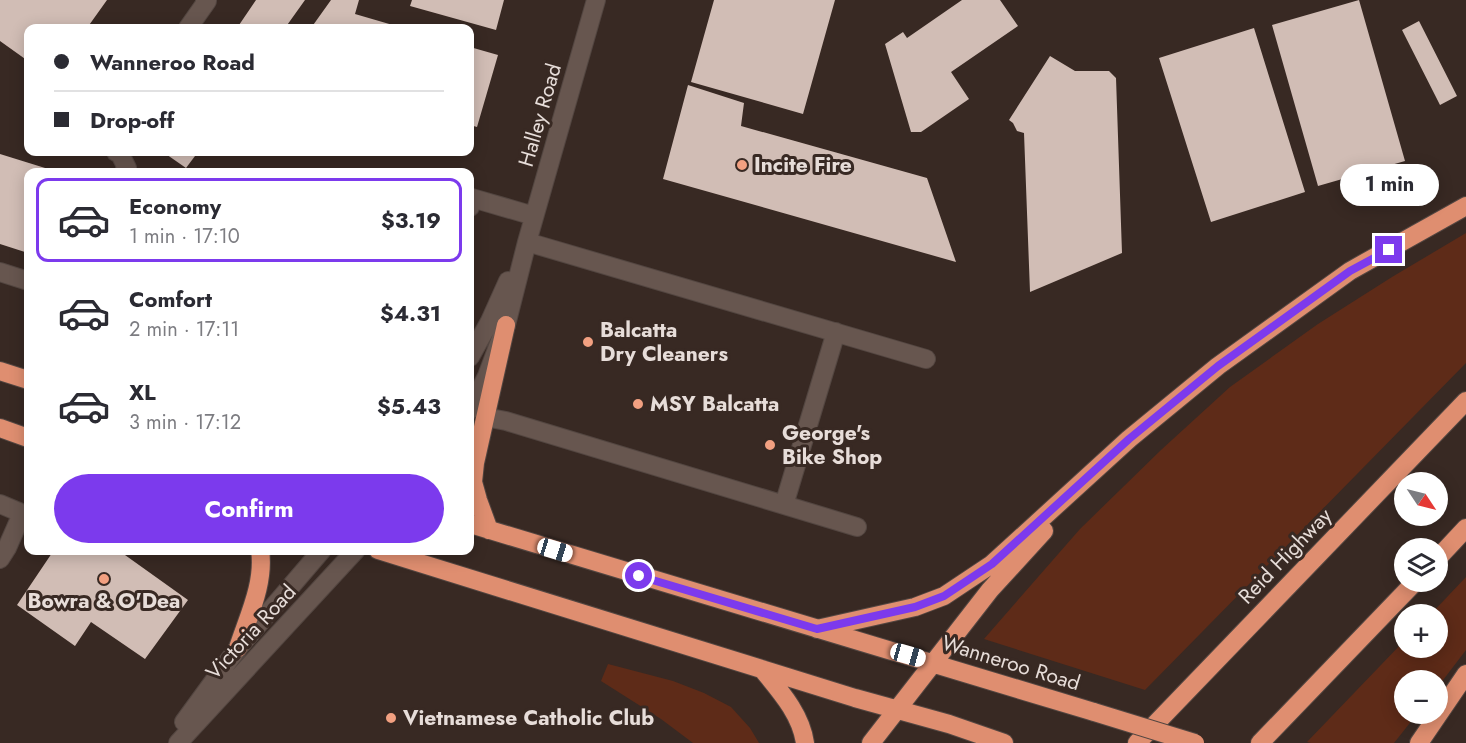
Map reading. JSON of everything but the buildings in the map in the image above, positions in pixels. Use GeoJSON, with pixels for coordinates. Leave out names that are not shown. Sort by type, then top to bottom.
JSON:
{"type":"FeatureCollection","features":[{"type":"Feature","properties":{"kind":"highway"},"geometry":{"type":"LineString","coordinates":[[817,629],[915,607],[944,596],[992,564],[1129,439],[1218,366],[1350,271],[1466,206]]}},
{"type":"Feature","properties":{"kind":"highway"},"geometry":{"type":"LineString","coordinates":[[474,472],[477,413],[506,325]]}},
{"type":"Feature","properties":{"kind":"highway"},"geometry":{"type":"LineString","coordinates":[[0,370],[24,379]]}},
{"type":"Feature","properties":{"kind":"highway","name":"Reid Highway"},"geometry":{"type":"LineString","coordinates":[[1137,743],[1466,401]]}},
{"type":"Feature","properties":{"kind":"highway"},"geometry":{"type":"LineString","coordinates":[[0,428],[24,437]]}},
{"type":"Feature","properties":{"kind":"highway"},"geometry":{"type":"LineString","coordinates":[[871,743],[990,590],[1129,439]]}},
{"type":"Feature","properties":{"kind":"highway"},"geometry":{"type":"LineString","coordinates":[[474,486],[489,530]]}},
{"type":"Feature","properties":{"kind":"highway","name":"Wanneroo Road"},"geometry":{"type":"LineString","coordinates":[[474,525],[1195,743]]}},
{"type":"Feature","properties":{"kind":"highway"},"geometry":{"type":"LineString","coordinates":[[1448,547],[1466,528]]}},
{"type":"Feature","properties":{"kind":"highway"},"geometry":{"type":"LineString","coordinates":[[238,648],[259,586],[261,555]]}},
{"type":"Feature","properties":{"kind":"highway"},"geometry":{"type":"LineString","coordinates":[[394,555],[895,710],[949,724],[1004,743]]}},
{"type":"Feature","properties":{"kind":"highway"},"geometry":{"type":"LineString","coordinates":[[1260,743],[1405,592]]}},
{"type":"Feature","properties":{"kind":"highway"},"geometry":{"type":"LineString","coordinates":[[762,669],[790,704],[805,743]]}},
{"type":"Feature","properties":{"kind":"highway"},"geometry":{"type":"LineString","coordinates":[[1419,743],[1466,674]]}},
{"type":"Feature","properties":{"kind":"street"},"geometry":{"type":"LineString","coordinates":[[191,24],[207,1],[205,0]]}},
{"type":"Feature","properties":{"kind":"street","name":"Halley Road"},"geometry":{"type":"LineString","coordinates":[[506,325],[534,216],[596,0]]}},
{"type":"Feature","properties":{"kind":"street"},"geometry":{"type":"LineString","coordinates":[[474,199],[534,216]]}},
{"type":"Feature","properties":{"kind":"street"},"geometry":{"type":"LineString","coordinates":[[527,242],[926,359]]}},
{"type":"Feature","properties":{"kind":"street","name":"Halley Road"},"geometry":{"type":"LineString","coordinates":[[474,350],[527,242]]}},
{"type":"Feature","properties":{"kind":"street"},"geometry":{"type":"LineString","coordinates":[[0,272],[24,280]]}},
{"type":"Feature","properties":{"kind":"street"},"geometry":{"type":"LineString","coordinates":[[784,505],[836,332]]}},
{"type":"Feature","properties":{"kind":"street"},"geometry":{"type":"LineString","coordinates":[[477,413],[857,527]]}},
{"type":"Feature","properties":{"kind":"street"},"geometry":{"type":"LineString","coordinates":[[0,504],[19,512],[21,516],[0,559]]}},
{"type":"Feature","properties":{"kind":"street","name":"Victoria Road"},"geometry":{"type":"LineString","coordinates":[[169,743],[238,648],[318,555]]}},
{"type":"Feature","properties":{"kind":"street","name":"Victoria Road"},"geometry":{"type":"LineString","coordinates":[[178,743],[351,555]]}},
{"type":"Feature","properties":{"kind":"shaded area"},"geometry":{"type":"Polygon","coordinates":[[[1466,233],[1466,363],[1145,690],[984,639],[1080,529],[1230,387],[1318,324],[1466,233]]]}},
{"type":"Feature","properties":{"kind":"shaded area"},"geometry":{"type":"Polygon","coordinates":[[[1466,577],[1466,650],[1448,674],[1448,670],[1394,670],[1394,724],[1409,724],[1394,743],[1307,742],[1394,651],[1394,658],[1448,658],[1448,604],[1440,604],[1466,577]]]}},
{"type":"Feature","properties":{"kind":"shaded area"},"geometry":{"type":"Polygon","coordinates":[[[608,664],[673,681],[731,707],[750,728],[759,743],[693,743],[661,719],[601,681],[608,664]]]}},
{"type":"Feature","properties":{"kind":"place","name":"Incite Fire"},"geometry":{"type":"Point","coordinates":[742,165]}},
{"type":"Feature","properties":{"kind":"place","name":"Balcatta Dry Cleaners"},"geometry":{"type":"Point","coordinates":[588,342]}},
{"type":"Feature","properties":{"kind":"place","name":"MSY Balcatta"},"geometry":{"type":"Point","coordinates":[638,404]}},
{"type":"Feature","properties":{"kind":"place","name":"George's Bike Shop"},"geometry":{"type":"Point","coordinates":[770,445]}},
{"type":"Feature","properties":{"kind":"place","name":"Bowra & O'Dea"},"geometry":{"type":"Point","coordinates":[104,579]}},
{"type":"Feature","properties":{"kind":"place","name":"Vietnamese Catholic Club"},"geometry":{"type":"Point","coordinates":[391,718]}},
{"type":"Feature","properties":{"kind":"route"},"geometry":{"type":"LineString","coordinates":[[639,576],[817,629],[915,607],[944,596],[992,564],[1129,439],[1218,366],[1350,271],[1389,250]]}}]}
